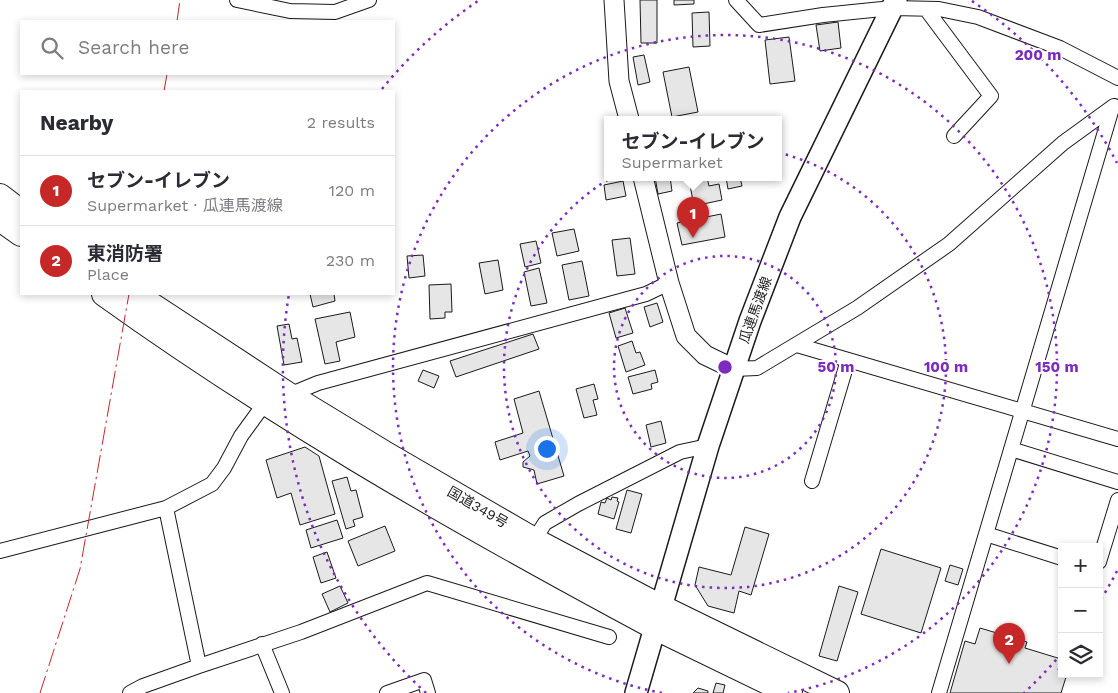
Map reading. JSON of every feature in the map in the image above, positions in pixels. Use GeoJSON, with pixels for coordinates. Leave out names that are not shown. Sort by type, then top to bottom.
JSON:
{"type":"FeatureCollection","features":[{"type":"Feature","properties":{"kind":"highway"},"geometry":{"type":"LineString","coordinates":[[0,196],[20,211]]}},
{"type":"Feature","properties":{"kind":"highway"},"geometry":{"type":"LineString","coordinates":[[0,218],[20,233]]}},
{"type":"Feature","properties":{"kind":"highway","name":"国道349号"},"geometry":{"type":"LineString","coordinates":[[105,295],[265,403],[376,472],[590,592],[658,617],[837,693]]}},
{"type":"Feature","properties":{"kind":"highway","name":"国道349号"},"geometry":{"type":"LineString","coordinates":[[137,295],[289,395],[534,540],[658,617],[790,693]]}},
{"type":"Feature","properties":{"kind":"main road","name":"瓜連馬渡線"},"geometry":{"type":"LineString","coordinates":[[636,693],[708,446],[750,320],[790,217],[894,4]]}},
{"type":"Feature","properties":{"kind":"street"},"geometry":{"type":"LineString","coordinates":[[237,0],[290,11],[335,12],[368,0]]}},
{"type":"Feature","properties":{"kind":"street"},"geometry":{"type":"LineString","coordinates":[[614,0],[619,81],[627,116]]}},
{"type":"Feature","properties":{"kind":"street"},"geometry":{"type":"LineString","coordinates":[[736,0],[759,25],[894,4],[939,9],[978,17],[1060,48],[1118,78]]}},
{"type":"Feature","properties":{"kind":"street"},"geometry":{"type":"LineString","coordinates":[[926,9],[991,96],[954,136]]}},
{"type":"Feature","properties":{"kind":"street"},"geometry":{"type":"LineString","coordinates":[[644,181],[669,282],[686,336],[705,356],[734,369],[757,368],[857,308],[949,244],[1063,143],[1115,105]]}},
{"type":"Feature","properties":{"kind":"street"},"geometry":{"type":"LineString","coordinates":[[939,693],[1115,105]]}},
{"type":"Feature","properties":{"kind":"street"},"geometry":{"type":"LineString","coordinates":[[0,551],[166,508],[212,484],[224,468],[240,436],[265,403],[318,383],[646,294],[669,282]]}},
{"type":"Feature","properties":{"kind":"street"},"geometry":{"type":"LineString","coordinates":[[797,345],[1118,439]]}},
{"type":"Feature","properties":{"kind":"street"},"geometry":{"type":"LineString","coordinates":[[812,481],[848,360]]}},
{"type":"Feature","properties":{"kind":"street"},"geometry":{"type":"LineString","coordinates":[[534,540],[545,524],[578,504],[680,452],[708,446]]}},
{"type":"Feature","properties":{"kind":"street"},"geometry":{"type":"LineString","coordinates":[[1011,449],[1118,482]]}},
{"type":"Feature","properties":{"kind":"street"},"geometry":{"type":"LineString","coordinates":[[1103,549],[1118,500]]}},
{"type":"Feature","properties":{"kind":"street"},"geometry":{"type":"LineString","coordinates":[[166,508],[199,666]]}},
{"type":"Feature","properties":{"kind":"street"},"geometry":{"type":"LineString","coordinates":[[986,534],[1058,557]]}},
{"type":"Feature","properties":{"kind":"street"},"geometry":{"type":"LineString","coordinates":[[130,693],[143,686],[199,666],[301,632],[427,583],[609,637]]}},
{"type":"Feature","properties":{"kind":"street"},"geometry":{"type":"LineString","coordinates":[[262,644],[282,693]]}},
{"type":"Feature","properties":{"kind":"street"},"geometry":{"type":"LineString","coordinates":[[388,693],[424,680],[428,693]]}},
{"type":"Feature","properties":{"kind":"building"},"geometry":{"type":"Polygon","coordinates":[[[640,0],[657,0],[657,43],[641,43],[640,0]]]}},
{"type":"Feature","properties":{"kind":"building"},"geometry":{"type":"Polygon","coordinates":[[[674,0],[694,0],[694,4],[674,5],[674,0]]]}},
{"type":"Feature","properties":{"kind":"building"},"geometry":{"type":"Polygon","coordinates":[[[709,12],[710,46],[693,47],[692,13],[709,12]]]}},
{"type":"Feature","properties":{"kind":"building"},"geometry":{"type":"Polygon","coordinates":[[[838,22],[841,48],[820,51],[816,25],[838,22]]]}},
{"type":"Feature","properties":{"kind":"building"},"geometry":{"type":"Polygon","coordinates":[[[789,37],[795,81],[770,84],[765,40],[789,37]]]}},
{"type":"Feature","properties":{"kind":"building"},"geometry":{"type":"Polygon","coordinates":[[[644,55],[650,82],[638,85],[633,57],[644,55]]]}},
{"type":"Feature","properties":{"kind":"building"},"geometry":{"type":"Polygon","coordinates":[[[689,67],[698,112],[672,116],[663,72],[689,67]]]}},
{"type":"Feature","properties":{"kind":"building"},"geometry":{"type":"Polygon","coordinates":[[[623,181],[626,196],[606,200],[604,185],[623,181]]]}},
{"type":"Feature","properties":{"kind":"building"},"geometry":{"type":"Polygon","coordinates":[[[656,181],[671,181],[672,191],[658,194],[656,181]]]}},
{"type":"Feature","properties":{"kind":"building"},"geometry":{"type":"Polygon","coordinates":[[[689,181],[708,181],[709,186],[719,184],[722,200],[694,206],[689,181]]]}},
{"type":"Feature","properties":{"kind":"building"},"geometry":{"type":"Polygon","coordinates":[[[727,181],[741,181],[742,186],[728,189],[727,181]]]}},
{"type":"Feature","properties":{"kind":"building"},"geometry":{"type":"Polygon","coordinates":[[[721,214],[725,237],[682,245],[677,223],[721,214]]]}},
{"type":"Feature","properties":{"kind":"building"},"geometry":{"type":"Polygon","coordinates":[[[574,229],[579,251],[557,256],[552,233],[574,229]]]}},
{"type":"Feature","properties":{"kind":"building"},"geometry":{"type":"Polygon","coordinates":[[[630,238],[635,274],[617,276],[612,240],[630,238]]]}},
{"type":"Feature","properties":{"kind":"building"},"geometry":{"type":"Polygon","coordinates":[[[536,241],[541,263],[525,267],[520,244],[536,241]]]}},
{"type":"Feature","properties":{"kind":"building"},"geometry":{"type":"Polygon","coordinates":[[[423,255],[425,276],[409,278],[407,256],[423,255]]]}},
{"type":"Feature","properties":{"kind":"building"},"geometry":{"type":"Polygon","coordinates":[[[498,260],[503,290],[485,294],[479,263],[498,260]]]}},
{"type":"Feature","properties":{"kind":"building"},"geometry":{"type":"Polygon","coordinates":[[[582,261],[589,296],[569,300],[562,265],[582,261]]]}},
{"type":"Feature","properties":{"kind":"building"},"geometry":{"type":"Polygon","coordinates":[[[539,268],[547,303],[531,306],[524,272],[539,268]]]}},
{"type":"Feature","properties":{"kind":"building"},"geometry":{"type":"Polygon","coordinates":[[[451,284],[452,312],[445,312],[445,318],[430,319],[429,285],[451,284]]]}},
{"type":"Feature","properties":{"kind":"building"},"geometry":{"type":"Polygon","coordinates":[[[310,295],[334,295],[335,301],[313,307],[310,295]]]}},
{"type":"Feature","properties":{"kind":"building"},"geometry":{"type":"Polygon","coordinates":[[[657,303],[663,322],[650,327],[644,307],[657,303]]]}},
{"type":"Feature","properties":{"kind":"building"},"geometry":{"type":"Polygon","coordinates":[[[625,308],[633,333],[616,338],[609,313],[625,308]]]}},
{"type":"Feature","properties":{"kind":"building"},"geometry":{"type":"Polygon","coordinates":[[[350,312],[355,337],[336,342],[340,361],[325,364],[315,319],[350,312]]]}},
{"type":"Feature","properties":{"kind":"building"},"geometry":{"type":"Polygon","coordinates":[[[289,324],[292,339],[297,338],[302,362],[284,365],[277,326],[289,324]]]}},
{"type":"Feature","properties":{"kind":"building"},"geometry":{"type":"Polygon","coordinates":[[[533,334],[539,349],[456,377],[450,361],[533,334]]]}},
{"type":"Feature","properties":{"kind":"building"},"geometry":{"type":"Polygon","coordinates":[[[632,341],[636,353],[640,352],[645,365],[626,372],[618,346],[632,341]]]}},
{"type":"Feature","properties":{"kind":"building"},"geometry":{"type":"Polygon","coordinates":[[[423,370],[439,376],[434,388],[418,381],[423,370]]]}},
{"type":"Feature","properties":{"kind":"building"},"geometry":{"type":"Polygon","coordinates":[[[655,370],[658,382],[651,384],[652,389],[633,394],[628,377],[655,370]]]}},
{"type":"Feature","properties":{"kind":"building"},"geometry":{"type":"Polygon","coordinates":[[[594,384],[598,399],[593,400],[597,415],[584,418],[576,389],[594,384]]]}},
{"type":"Feature","properties":{"kind":"building"},"geometry":{"type":"Polygon","coordinates":[[[539,391],[564,476],[537,484],[534,470],[523,467],[523,462],[530,456],[528,451],[500,460],[495,442],[523,433],[514,399],[539,391]]]}},
{"type":"Feature","properties":{"kind":"building"},"geometry":{"type":"Polygon","coordinates":[[[661,421],[666,443],[651,447],[646,425],[661,421]]]}},
{"type":"Feature","properties":{"kind":"building"},"geometry":{"type":"Polygon","coordinates":[[[305,447],[319,456],[335,514],[300,525],[291,493],[277,498],[266,460],[305,447]]]}},
{"type":"Feature","properties":{"kind":"building"},"geometry":{"type":"Polygon","coordinates":[[[347,477],[351,491],[356,490],[363,517],[353,520],[355,526],[346,529],[332,481],[347,477]]]}},
{"type":"Feature","properties":{"kind":"building"},"geometry":{"type":"Polygon","coordinates":[[[627,490],[642,494],[631,533],[616,529],[627,490]]]}},
{"type":"Feature","properties":{"kind":"building"},"geometry":{"type":"Polygon","coordinates":[[[612,497],[618,498],[617,501],[619,502],[614,519],[598,514],[601,502],[605,503],[607,498],[611,500],[612,497]]]}},
{"type":"Feature","properties":{"kind":"building"},"geometry":{"type":"Polygon","coordinates":[[[337,520],[343,538],[311,548],[306,530],[337,520]]]}},
{"type":"Feature","properties":{"kind":"building"},"geometry":{"type":"Polygon","coordinates":[[[385,526],[395,551],[358,566],[348,541],[385,526]]]}},
{"type":"Feature","properties":{"kind":"building"},"geometry":{"type":"Polygon","coordinates":[[[745,527],[769,534],[751,595],[739,591],[734,613],[708,606],[695,585],[699,567],[731,575],[745,527]]]}},
{"type":"Feature","properties":{"kind":"building"},"geometry":{"type":"Polygon","coordinates":[[[881,549],[941,568],[921,633],[861,614],[881,549]]]}},
{"type":"Feature","properties":{"kind":"building"},"geometry":{"type":"Polygon","coordinates":[[[327,552],[336,578],[321,583],[313,557],[327,552]]]}},
{"type":"Feature","properties":{"kind":"building"},"geometry":{"type":"Polygon","coordinates":[[[950,565],[963,569],[958,585],[945,581],[950,565]]]}},
{"type":"Feature","properties":{"kind":"building"},"geometry":{"type":"Polygon","coordinates":[[[340,586],[348,603],[330,612],[322,594],[340,586]]]}},
{"type":"Feature","properties":{"kind":"building"},"geometry":{"type":"Polygon","coordinates":[[[839,586],[858,592],[837,661],[819,656],[839,586]]]}},
{"type":"Feature","properties":{"kind":"building"},"geometry":{"type":"Polygon","coordinates":[[[980,628],[1027,642],[1025,648],[1058,658],[1058,678],[1066,678],[1061,693],[950,693],[965,641],[975,644],[980,628]]]}},
{"type":"Feature","properties":{"kind":"building"},"geometry":{"type":"Polygon","coordinates":[[[716,683],[725,685],[723,693],[713,693],[716,683]]]}},
{"type":"Feature","properties":{"kind":"building"},"geometry":{"type":"Polygon","coordinates":[[[698,688],[708,691],[708,693],[693,693],[698,688]]]}},
{"type":"Feature","properties":{"kind":"power"},"geometry":{"type":"LineString","coordinates":[[177,20],[180,0]]}},
{"type":"Feature","properties":{"kind":"power"},"geometry":{"type":"LineString","coordinates":[[164,90],[167,75]]}},
{"type":"Feature","properties":{"kind":"power"},"geometry":{"type":"LineString","coordinates":[[40,693],[80,569],[129,295]]}},
{"type":"Feature","properties":{"kind":"place","name":"セブン-イレブン"},"geometry":{"type":"Point","coordinates":[693,238]}},
{"type":"Feature","properties":{"kind":"place","name":"東消防署"},"geometry":{"type":"Point","coordinates":[1009,664]}}]}
